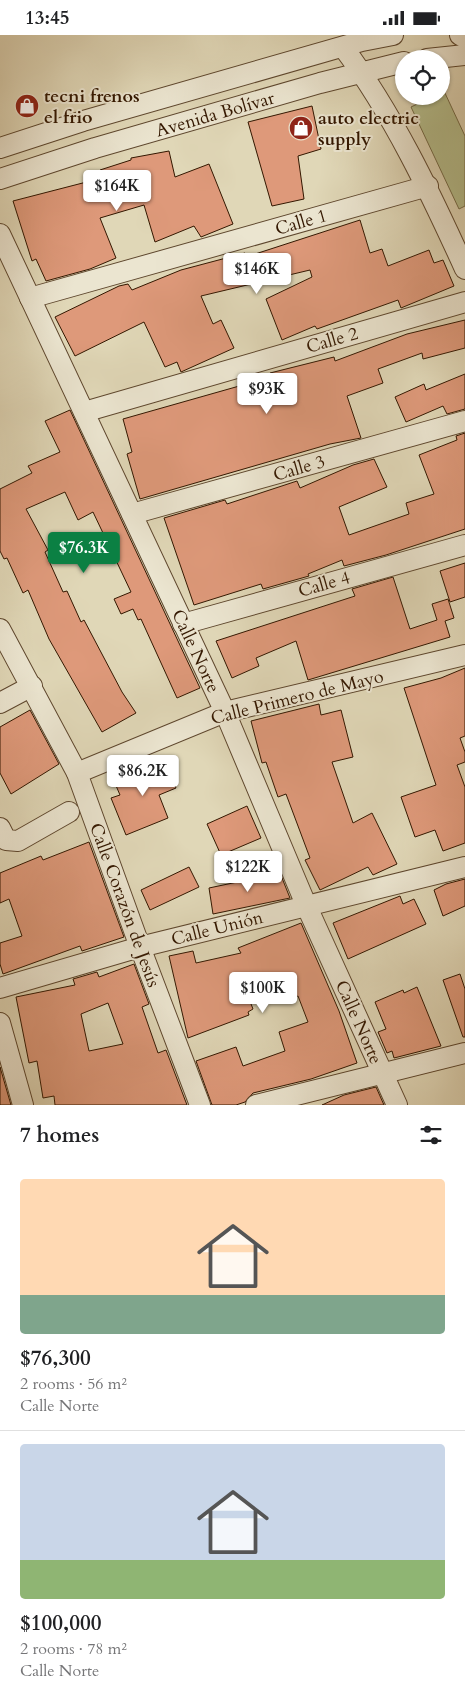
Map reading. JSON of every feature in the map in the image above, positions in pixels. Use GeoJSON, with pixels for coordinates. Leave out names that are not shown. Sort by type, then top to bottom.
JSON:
{"type":"FeatureCollection","features":[{"type":"Feature","properties":{"kind":"street","name":"Avenida Bolívar"},"geometry":{"type":"LineString","coordinates":[[0,148],[83,121],[343,47],[393,35]]}},
{"type":"Feature","properties":{"kind":"street"},"geometry":{"type":"LineString","coordinates":[[460,35],[465,38]]}},
{"type":"Feature","properties":{"kind":"street"},"geometry":{"type":"LineString","coordinates":[[343,47],[362,72],[428,187],[465,269]]}},
{"type":"Feature","properties":{"kind":"street"},"geometry":{"type":"LineString","coordinates":[[450,57],[465,55]]}},
{"type":"Feature","properties":{"kind":"street","name":"Avenida Bolívar"},"geometry":{"type":"LineString","coordinates":[[0,179],[95,148],[395,64]]}},
{"type":"Feature","properties":{"kind":"street","name":"Calle 1"},"geometry":{"type":"LineString","coordinates":[[30,298],[428,187]]}},
{"type":"Feature","properties":{"kind":"street","name":"Calle Norte"},"geometry":{"type":"LineString","coordinates":[[0,234],[225,712],[307,907],[397,1105]]}},
{"type":"Feature","properties":{"kind":"street","name":"Calle 2"},"geometry":{"type":"LineString","coordinates":[[84,411],[465,302]]}},
{"type":"Feature","properties":{"kind":"street","name":"Calle 3"},"geometry":{"type":"LineString","coordinates":[[132,514],[465,421]]}},
{"type":"Feature","properties":{"kind":"street","name":"Calle 4"},"geometry":{"type":"LineString","coordinates":[[184,624],[465,545]]}},
{"type":"Feature","properties":{"kind":"street","name":"Calle Corazón de Jesús"},"geometry":{"type":"LineString","coordinates":[[0,629],[78,773],[140,947],[200,1105]]}},
{"type":"Feature","properties":{"kind":"street","name":"Calle Primero de Mayo"},"geometry":{"type":"LineString","coordinates":[[78,773],[225,712],[465,655]]}},
{"type":"Feature","properties":{"kind":"street"},"geometry":{"type":"LineString","coordinates":[[0,703],[32,686]]}},
{"type":"Feature","properties":{"kind":"street"},"geometry":{"type":"LineString","coordinates":[[0,828],[6,840],[18,841],[69,811]]}},
{"type":"Feature","properties":{"kind":"street","name":"Calle Unión"},"geometry":{"type":"LineString","coordinates":[[0,988],[140,947],[465,867]]}},
{"type":"Feature","properties":{"kind":"street"},"geometry":{"type":"LineString","coordinates":[[0,1023],[23,1105]]}},
{"type":"Feature","properties":{"kind":"street"},"geometry":{"type":"LineString","coordinates":[[256,1105],[465,1053]]}},
{"type":"Feature","properties":{"kind":"green space"},"geometry":{"type":"Polygon","coordinates":[[[450,104],[465,136],[465,206],[459,209],[411,107],[415,105],[450,104]]]}},
{"type":"Feature","properties":{"kind":"building"},"geometry":{"type":"Polygon","coordinates":[[[312,106],[321,149],[298,156],[304,199],[272,206],[248,122],[312,106]]]}},
{"type":"Feature","properties":{"kind":"building"},"geometry":{"type":"Polygon","coordinates":[[[169,151],[175,177],[209,164],[233,224],[201,237],[194,226],[155,242],[144,205],[100,218],[116,258],[90,269],[46,281],[36,259],[32,261],[13,201],[102,178],[100,170],[131,160],[131,158],[169,151]]]}},
{"type":"Feature","properties":{"kind":"building"},"geometry":{"type":"Polygon","coordinates":[[[360,220],[370,253],[382,249],[388,266],[429,250],[434,263],[443,260],[454,286],[401,308],[398,300],[317,329],[315,326],[282,340],[266,299],[312,277],[310,270],[201,296],[213,324],[221,320],[234,348],[181,372],[177,362],[165,367],[144,322],[75,356],[55,317],[119,286],[128,284],[132,290],[181,270],[245,253],[246,257],[360,220]]]}},
{"type":"Feature","properties":{"kind":"building"},"geometry":{"type":"Polygon","coordinates":[[[465,320],[465,348],[423,359],[422,353],[378,369],[383,383],[347,396],[361,438],[330,444],[140,499],[127,454],[132,452],[123,419],[271,377],[270,373],[334,357],[335,361],[407,334],[465,320]]]}},
{"type":"Feature","properties":{"kind":"building"},"geometry":{"type":"Polygon","coordinates":[[[465,374],[465,409],[447,414],[443,406],[406,422],[395,397],[424,384],[426,390],[465,374]]]}},
{"type":"Feature","properties":{"kind":"building"},"geometry":{"type":"Polygon","coordinates":[[[70,410],[200,688],[177,698],[141,619],[138,620],[133,609],[121,614],[114,599],[131,592],[93,512],[78,520],[65,492],[26,509],[48,550],[45,552],[63,592],[67,591],[81,622],[84,620],[122,692],[136,713],[102,732],[49,639],[28,590],[23,593],[7,558],[4,559],[0,551],[0,489],[32,473],[28,466],[60,452],[45,421],[70,410]]]}},
{"type":"Feature","properties":{"kind":"building"},"geometry":{"type":"Polygon","coordinates":[[[465,433],[465,529],[386,555],[344,566],[342,560],[308,574],[309,576],[263,589],[261,584],[194,605],[164,518],[225,500],[227,504],[297,481],[300,488],[353,465],[374,459],[387,487],[339,507],[349,535],[409,514],[406,503],[434,494],[419,455],[457,440],[456,436],[465,433]]]}},
{"type":"Feature","properties":{"kind":"building"},"geometry":{"type":"Polygon","coordinates":[[[465,563],[465,597],[450,602],[440,571],[465,563]]]}},
{"type":"Feature","properties":{"kind":"building"},"geometry":{"type":"Polygon","coordinates":[[[393,577],[410,629],[437,620],[432,604],[448,599],[454,618],[445,621],[450,637],[308,680],[296,641],[256,658],[259,666],[232,678],[216,641],[355,596],[352,589],[393,577]]]}},
{"type":"Feature","properties":{"kind":"building"},"geometry":{"type":"Polygon","coordinates":[[[465,668],[465,736],[460,738],[465,752],[465,762],[457,765],[465,787],[465,843],[443,851],[435,830],[415,837],[401,797],[436,785],[404,688],[441,678],[465,668]]]}},
{"type":"Feature","properties":{"kind":"building"},"geometry":{"type":"Polygon","coordinates":[[[319,704],[321,715],[341,710],[353,757],[332,762],[353,823],[372,813],[397,864],[373,875],[368,867],[320,890],[305,860],[310,858],[286,794],[278,797],[266,762],[262,763],[251,721],[319,704]]]}},
{"type":"Feature","properties":{"kind":"building"},"geometry":{"type":"Polygon","coordinates":[[[30,710],[59,764],[11,794],[0,773],[0,727],[30,710]]]}},
{"type":"Feature","properties":{"kind":"building"},"geometry":{"type":"Polygon","coordinates":[[[165,760],[176,788],[159,795],[168,818],[126,835],[111,798],[120,795],[114,781],[165,760]]]}},
{"type":"Feature","properties":{"kind":"building"},"geometry":{"type":"Polygon","coordinates":[[[247,806],[261,838],[221,855],[207,824],[247,806]]]}},
{"type":"Feature","properties":{"kind":"building"},"geometry":{"type":"Polygon","coordinates":[[[89,842],[124,937],[82,951],[80,946],[3,974],[0,964],[0,943],[22,936],[9,899],[0,903],[0,873],[41,856],[43,860],[89,842]]]}},
{"type":"Feature","properties":{"kind":"building"},"geometry":{"type":"Polygon","coordinates":[[[189,867],[199,887],[150,910],[141,890],[189,867]]]}},
{"type":"Feature","properties":{"kind":"building"},"geometry":{"type":"Polygon","coordinates":[[[280,873],[290,898],[213,914],[209,888],[280,873]]]}},
{"type":"Feature","properties":{"kind":"building"},"geometry":{"type":"Polygon","coordinates":[[[465,879],[465,906],[443,916],[434,890],[446,884],[465,879]]]}},
{"type":"Feature","properties":{"kind":"building"},"geometry":{"type":"Polygon","coordinates":[[[400,896],[403,904],[414,899],[426,924],[348,959],[333,923],[400,896]]]}},
{"type":"Feature","properties":{"kind":"building"},"geometry":{"type":"Polygon","coordinates":[[[301,923],[339,1011],[357,1063],[311,1079],[253,1093],[245,1102],[236,1105],[212,1105],[196,1061],[236,1047],[243,1066],[285,1051],[279,1032],[308,1022],[298,996],[282,1002],[273,981],[246,991],[253,1009],[248,1012],[249,1015],[188,1038],[169,956],[193,951],[196,963],[241,953],[238,948],[301,923]]]}},
{"type":"Feature","properties":{"kind":"building"},"geometry":{"type":"Polygon","coordinates":[[[134,964],[149,1004],[142,1007],[158,1053],[166,1050],[187,1105],[55,1105],[54,1096],[43,1098],[37,1061],[29,1063],[16,997],[75,985],[73,979],[97,972],[99,977],[134,964]],[[108,1003],[81,1014],[89,1051],[123,1044],[108,1003]]]}},
{"type":"Feature","properties":{"kind":"building"},"geometry":{"type":"Polygon","coordinates":[[[460,974],[465,989],[465,1037],[463,1037],[443,980],[460,974]]]}},
{"type":"Feature","properties":{"kind":"building"},"geometry":{"type":"Polygon","coordinates":[[[417,987],[441,1046],[394,1058],[392,1051],[387,1053],[378,1032],[386,1029],[375,1002],[403,990],[404,993],[417,987]]]}},
{"type":"Feature","properties":{"kind":"building"},"geometry":{"type":"Polygon","coordinates":[[[0,1067],[11,1105],[0,1105],[0,1067]]]}},
{"type":"Feature","properties":{"kind":"building"},"geometry":{"type":"Polygon","coordinates":[[[376,1087],[384,1105],[322,1105],[344,1095],[376,1087]]]}},
{"type":"Feature","properties":{"kind":"place","name":"tecni frenos el frio"},"geometry":{"type":"Point","coordinates":[27,106]}},
{"type":"Feature","properties":{"kind":"place","name":"auto electric supply"},"geometry":{"type":"Point","coordinates":[301,128]}}]}
